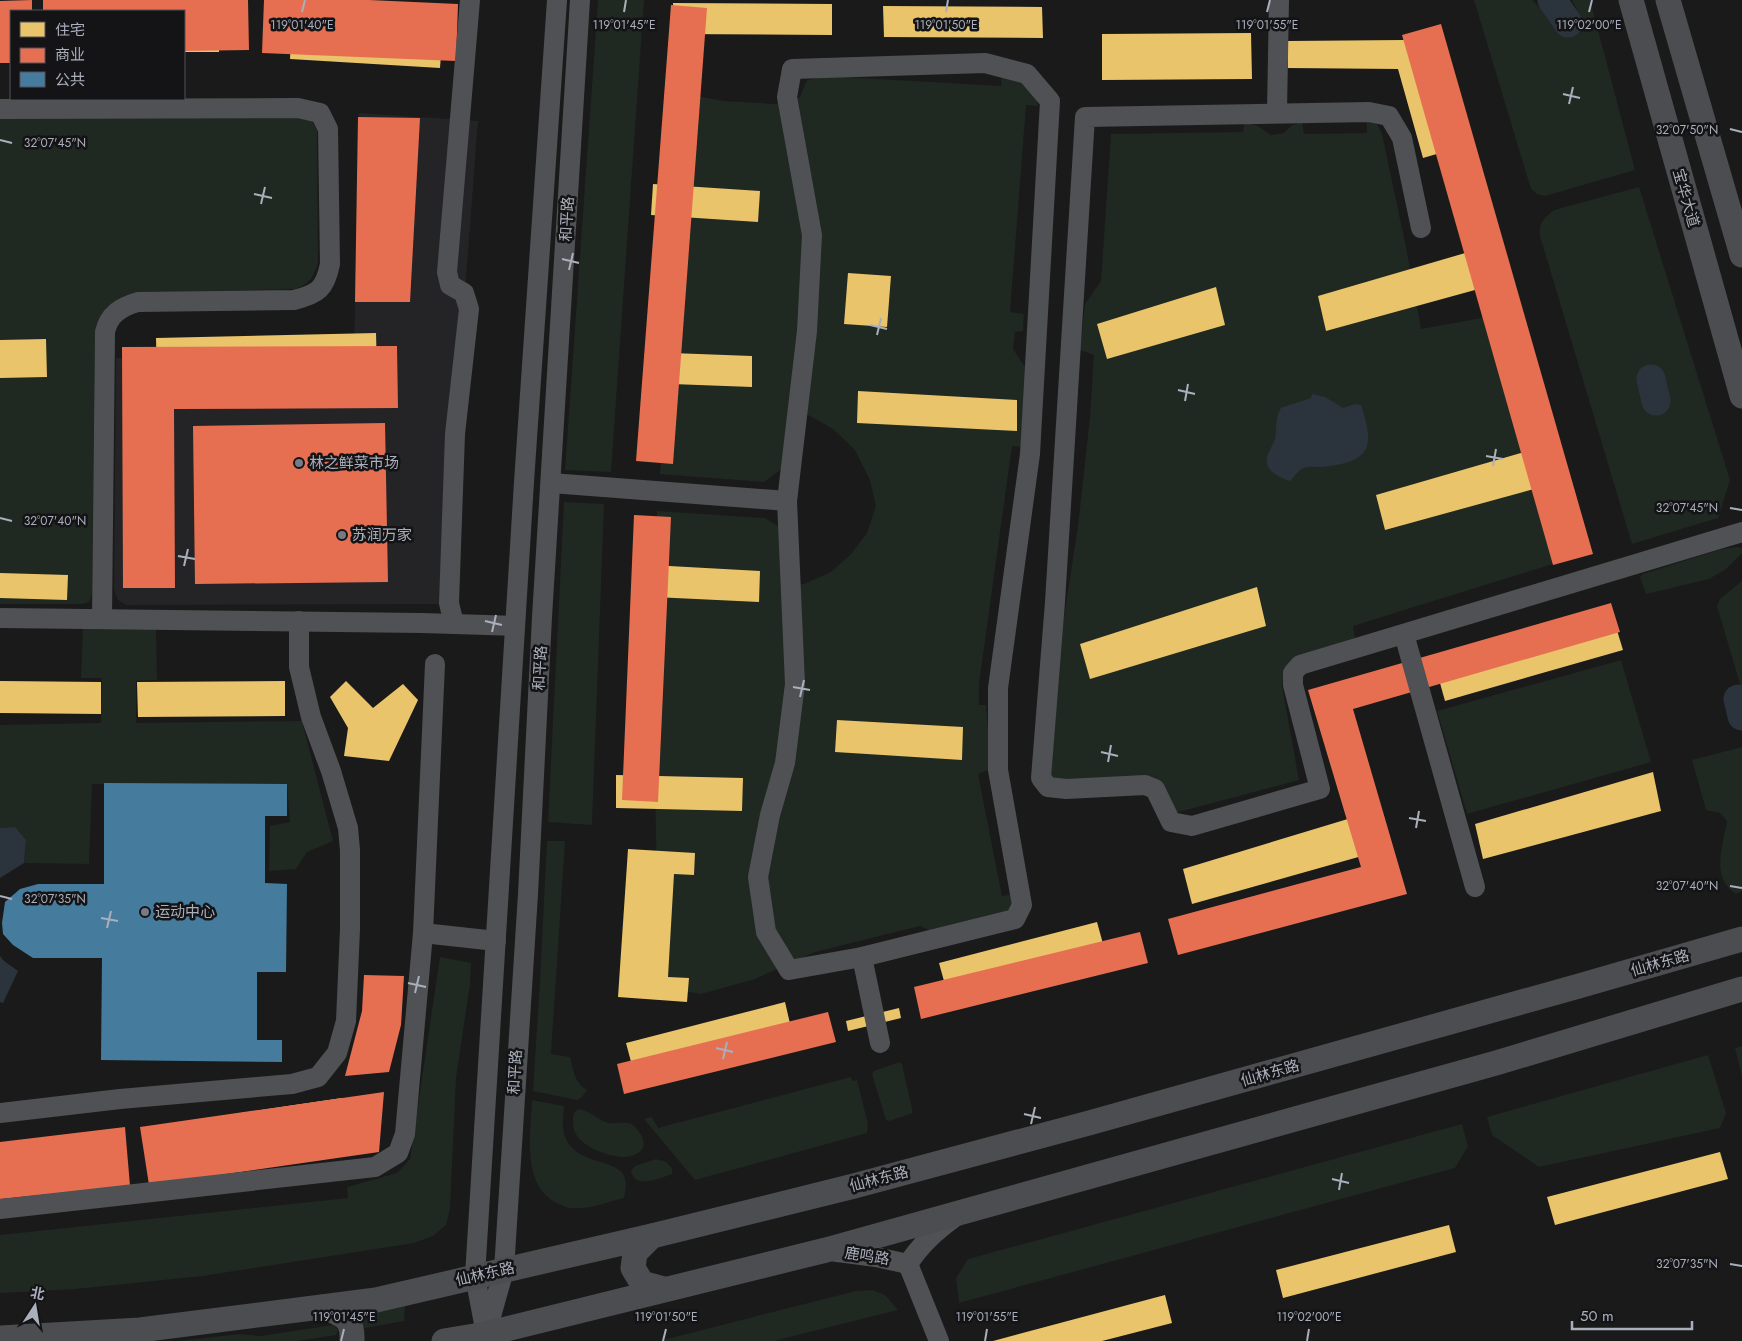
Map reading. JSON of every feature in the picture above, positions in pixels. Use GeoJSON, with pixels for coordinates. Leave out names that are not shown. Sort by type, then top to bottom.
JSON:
{"type":"FeatureCollection","features":[{"type":"Feature","properties":{"kind":"main road","name":"宝华大道"},"geometry":{"type":"LineString","coordinates":[[1631,0],[1742,396]]}},
{"type":"Feature","properties":{"kind":"main road"},"geometry":{"type":"LineString","coordinates":[[1668,0],[1742,255]]}},
{"type":"Feature","properties":{"kind":"main road"},"geometry":{"type":"LineString","coordinates":[[1710,948],[1742,929]]}},
{"type":"Feature","properties":{"kind":"main road","name":"仙林东路"},"geometry":{"type":"LineString","coordinates":[[0,1338],[140,1330],[376,1300],[652,1236],[854,1186],[1080,1125],[1742,939]]}},
{"type":"Feature","properties":{"kind":"main road"},"geometry":{"type":"LineString","coordinates":[[1710,948],[1730,948],[1742,954]]}},
{"type":"Feature","properties":{"kind":"main road"},"geometry":{"type":"LineString","coordinates":[[444,1341],[486,1337],[664,1289],[826,1250],[1496,1063],[1740,992]]}},
{"type":"Feature","properties":{"kind":"main road"},"geometry":{"type":"LineString","coordinates":[[652,1236],[635,1253],[634,1268],[642,1283],[664,1289]]}},
{"type":"Feature","properties":{"kind":"main road"},"geometry":{"type":"LineString","coordinates":[[324,1307],[344,1315],[352,1326],[352,1341]]}},
{"type":"Feature","properties":{"kind":"street"},"geometry":{"type":"LineString","coordinates":[[454,624],[449,604],[455,434],[469,309],[464,293],[450,284],[447,272],[470,0]]}},
{"type":"Feature","properties":{"kind":"street","name":"和平路"},"geometry":{"type":"LineString","coordinates":[[486,1337],[475,1276],[515,626],[557,0]]}},
{"type":"Feature","properties":{"kind":"street","name":"和平路"},"geometry":{"type":"LineString","coordinates":[[486,1337],[504,1270],[580,0]]}},
{"type":"Feature","properties":{"kind":"street"},"geometry":{"type":"LineString","coordinates":[[1277,112],[1279,0]]}},
{"type":"Feature","properties":{"kind":"street"},"geometry":{"type":"LineString","coordinates":[[985,62],[1027,74],[1050,101],[1030,454],[998,688],[998,770],[1022,905],[1015,919],[862,957],[788,970],[766,932],[758,877],[770,815],[785,763],[795,684],[787,501],[807,331],[812,235],[787,97],[792,69],[985,62]]}},
{"type":"Feature","properties":{"kind":"street"},"geometry":{"type":"LineString","coordinates":[[0,109],[298,108],[320,113],[328,128],[330,264],[327,278],[320,290],[311,296],[294,300],[138,302],[124,306],[108,322],[105,351],[102,619]]}},
{"type":"Feature","properties":{"kind":"street"},"geometry":{"type":"LineString","coordinates":[[1421,228],[1402,138],[1389,116],[1369,112],[1277,112],[1085,117],[1055,602],[1041,778],[1048,786],[1066,789],[1145,785],[1155,789],[1171,822],[1192,826],[1320,789],[1293,685],[1293,673],[1300,665],[1742,532]]}},
{"type":"Feature","properties":{"kind":"street"},"geometry":{"type":"LineString","coordinates":[[551,483],[787,501]]}},
{"type":"Feature","properties":{"kind":"street"},"geometry":{"type":"LineString","coordinates":[[0,618],[299,621],[515,626]]}},
{"type":"Feature","properties":{"kind":"street"},"geometry":{"type":"LineString","coordinates":[[0,1113],[120,1099],[292,1084],[318,1076],[336,1053],[346,1021],[350,929],[350,850],[348,828],[331,771],[311,717],[299,667],[299,621]]}},
{"type":"Feature","properties":{"kind":"street"},"geometry":{"type":"LineString","coordinates":[[1404,634],[1475,887]]}},
{"type":"Feature","properties":{"kind":"street"},"geometry":{"type":"LineString","coordinates":[[0,1209],[375,1167],[398,1153],[404,1134],[423,933],[435,664]]}},
{"type":"Feature","properties":{"kind":"street"},"geometry":{"type":"LineString","coordinates":[[423,933],[496,941]]}},
{"type":"Feature","properties":{"kind":"street"},"geometry":{"type":"LineString","coordinates":[[862,957],[880,1043]]}},
{"type":"Feature","properties":{"kind":"street","name":"鹿鸣路"},"geometry":{"type":"LineString","coordinates":[[908,1264],[918,1249],[934,1233],[962,1212]]}},
{"type":"Feature","properties":{"kind":"street","name":"鹿鸣路"},"geometry":{"type":"LineString","coordinates":[[826,1250],[876,1257],[908,1264]]}},
{"type":"Feature","properties":{"kind":"street","name":"鹿鸣路"},"geometry":{"type":"LineString","coordinates":[[908,1264],[939,1341]]}},
{"type":"Feature","properties":{"kind":"shaded area"},"geometry":{"type":"Polygon","coordinates":[[[598,0],[644,0],[611,472],[565,470],[598,0]]]}},
{"type":"Feature","properties":{"kind":"shaded area"},"geometry":{"type":"Polygon","coordinates":[[[1474,0],[1532,0],[1543,11],[1554,28],[1582,19],[1572,0],[1590,0],[1635,170],[1545,196],[1537,194],[1531,189],[1474,0]]]}},
{"type":"Feature","properties":{"kind":"shaded area"},"geometry":{"type":"Polygon","coordinates":[[[1002,73],[1013,75],[1036,92],[1038,106],[1026,105],[1010,312],[1024,314],[1023,331],[1015,332],[1013,349],[1031,376],[1024,447],[1012,446],[979,684],[979,705],[986,705],[991,769],[978,774],[1002,896],[1014,894],[1014,905],[1007,913],[931,931],[920,926],[815,952],[755,979],[701,994],[659,987],[655,785],[657,511],[765,518],[781,528],[785,585],[804,584],[831,572],[851,554],[867,533],[876,506],[870,480],[855,450],[833,429],[808,415],[791,413],[784,467],[764,482],[660,474],[690,95],[724,101],[775,104],[800,97],[807,80],[826,76],[1001,86],[1002,73]]]}},
{"type":"Feature","properties":{"kind":"shaded area"},"geometry":{"type":"Polygon","coordinates":[[[294,112],[312,121],[317,130],[318,262],[313,276],[308,282],[295,289],[136,293],[120,299],[108,307],[100,319],[95,335],[92,594],[89,602],[83,604],[0,604],[0,115],[294,112]]]}},
{"type":"Feature","properties":{"kind":"shaded area"},"geometry":{"type":"Polygon","coordinates":[[[359,113],[478,121],[441,604],[126,605],[118,600],[114,590],[116,358],[354,356],[359,113]]]}},
{"type":"Feature","properties":{"kind":"shaded area"},"geometry":{"type":"Polygon","coordinates":[[[1367,119],[1376,122],[1382,134],[1421,329],[1487,317],[1556,563],[1353,626],[1355,640],[1294,658],[1284,668],[1282,686],[1299,780],[1175,813],[1162,786],[1058,782],[1051,777],[1062,630],[1078,526],[1090,417],[1094,355],[1080,350],[1085,304],[1101,281],[1111,134],[1243,132],[1244,122],[1258,126],[1271,135],[1284,133],[1291,126],[1302,121],[1304,134],[1367,133],[1367,119]]]}},
{"type":"Feature","properties":{"kind":"shaded area"},"geometry":{"type":"Polygon","coordinates":[[[1639,187],[1730,480],[1718,518],[1632,544],[1540,236],[1540,228],[1543,221],[1554,210],[1639,187]]]}},
{"type":"Feature","properties":{"kind":"shaded area"},"geometry":{"type":"Polygon","coordinates":[[[1312,394],[1325,397],[1343,408],[1355,404],[1361,405],[1366,420],[1368,443],[1365,451],[1359,457],[1338,465],[1304,468],[1298,471],[1290,481],[1272,472],[1267,464],[1268,454],[1275,439],[1278,415],[1281,408],[1311,398],[1312,394]]]}},
{"type":"Feature","properties":{"kind":"shaded area"},"geometry":{"type":"Polygon","coordinates":[[[564,502],[604,504],[592,825],[548,822],[564,502]]]}},
{"type":"Feature","properties":{"kind":"shaded area"},"geometry":{"type":"Polygon","coordinates":[[[1742,548],[1742,553],[1725,570],[1709,579],[1646,594],[1640,577],[1643,574],[1722,549],[1742,548]]]}},
{"type":"Feature","properties":{"kind":"shaded area"},"geometry":{"type":"Polygon","coordinates":[[[1742,581],[1742,691],[1717,606],[1720,599],[1742,581]]]}},
{"type":"Feature","properties":{"kind":"shaded area"},"geometry":{"type":"Polygon","coordinates":[[[83,627],[156,628],[157,680],[136,681],[136,723],[302,721],[333,841],[307,852],[296,869],[269,871],[270,826],[290,822],[287,784],[92,784],[89,864],[24,863],[26,840],[15,827],[0,828],[0,725],[101,723],[102,678],[81,678],[83,627]]]}},
{"type":"Feature","properties":{"kind":"shaded area"},"geometry":{"type":"Polygon","coordinates":[[[1621,660],[1651,762],[1467,814],[1437,711],[1621,660]]]}},
{"type":"Feature","properties":{"kind":"shaded area"},"geometry":{"type":"Polygon","coordinates":[[[1742,747],[1742,891],[1736,894],[1723,879],[1721,870],[1721,851],[1727,821],[1720,813],[1706,810],[1692,760],[1742,747]]]}},
{"type":"Feature","properties":{"kind":"shaded area"},"geometry":{"type":"Polygon","coordinates":[[[15,827],[26,840],[24,863],[0,878],[0,828],[15,827]]]}},
{"type":"Feature","properties":{"kind":"shaded area"},"geometry":{"type":"Polygon","coordinates":[[[547,841],[565,841],[551,1054],[570,1057],[577,1080],[587,1090],[577,1100],[533,1091],[547,841]]]}},
{"type":"Feature","properties":{"kind":"shaded area"},"geometry":{"type":"Polygon","coordinates":[[[0,956],[18,971],[3,1003],[0,1002],[0,956]]]}},
{"type":"Feature","properties":{"kind":"shaded area"},"geometry":{"type":"Polygon","coordinates":[[[440,957],[471,963],[470,984],[456,1078],[450,1209],[446,1225],[433,1236],[414,1243],[203,1276],[76,1289],[0,1293],[0,1235],[348,1198],[347,1187],[397,1173],[410,1159],[440,957]]]}},
{"type":"Feature","properties":{"kind":"shaded area"},"geometry":{"type":"Polygon","coordinates":[[[1742,1046],[1742,1076],[1735,1048],[1742,1046]]]}},
{"type":"Feature","properties":{"kind":"shaded area"},"geometry":{"type":"Polygon","coordinates":[[[1708,1055],[1726,1113],[1720,1128],[1539,1167],[1492,1135],[1487,1117],[1708,1055]]]}},
{"type":"Feature","properties":{"kind":"shaded area"},"geometry":{"type":"Polygon","coordinates":[[[899,1062],[902,1064],[913,1113],[889,1121],[886,1120],[872,1074],[874,1071],[899,1062]]]}},
{"type":"Feature","properties":{"kind":"shaded area"},"geometry":{"type":"Polygon","coordinates":[[[851,1077],[852,1081],[857,1080],[868,1124],[867,1133],[695,1180],[644,1119],[652,1117],[658,1128],[851,1077]]]}},
{"type":"Feature","properties":{"kind":"shaded area"},"geometry":{"type":"Polygon","coordinates":[[[532,1100],[564,1106],[563,1121],[566,1140],[577,1152],[617,1168],[623,1175],[626,1184],[624,1198],[591,1207],[569,1208],[557,1203],[546,1195],[538,1184],[533,1171],[530,1142],[532,1100]]]}},
{"type":"Feature","properties":{"kind":"shaded area"},"geometry":{"type":"Polygon","coordinates":[[[578,1109],[609,1123],[629,1123],[643,1139],[644,1145],[642,1149],[633,1155],[620,1157],[593,1149],[581,1140],[574,1129],[573,1116],[578,1109]]]}},
{"type":"Feature","properties":{"kind":"shaded area"},"geometry":{"type":"Polygon","coordinates":[[[1462,1124],[1468,1146],[1455,1168],[959,1303],[956,1278],[968,1259],[1462,1124]]]}},
{"type":"Feature","properties":{"kind":"shaded area"},"geometry":{"type":"Polygon","coordinates":[[[656,1159],[666,1162],[672,1168],[672,1174],[648,1181],[637,1180],[633,1177],[631,1171],[635,1166],[656,1159]]]}},
{"type":"Feature","properties":{"kind":"shaded area"},"geometry":{"type":"Polygon","coordinates":[[[872,1290],[885,1295],[898,1310],[774,1341],[659,1341],[856,1291],[872,1290]]]}},
{"type":"Feature","properties":{"kind":"shaded area"},"geometry":{"type":"Polygon","coordinates":[[[405,1306],[404,1321],[359,1329],[357,1316],[405,1306]]]}},
{"type":"Feature","properties":{"kind":"shaded area"},"geometry":{"type":"Polygon","coordinates":[[[333,1325],[338,1330],[336,1335],[297,1341],[179,1341],[239,1334],[260,1336],[333,1325]]]}},
{"type":"Feature","properties":{"kind":"building: 住宅"},"geometry":{"type":"Polygon","coordinates":[[[673,3],[832,4],[832,35],[674,34],[673,3]]]}},
{"type":"Feature","properties":{"kind":"building: 住宅"},"geometry":{"type":"Polygon","coordinates":[[[883,6],[1042,7],[1043,38],[884,37],[883,6]]]}},
{"type":"Feature","properties":{"kind":"building: 住宅"},"geometry":{"type":"Polygon","coordinates":[[[185,10],[219,10],[219,52],[185,52],[185,10]]]}},
{"type":"Feature","properties":{"kind":"building: 住宅"},"geometry":{"type":"Polygon","coordinates":[[[292,18],[443,26],[440,68],[290,59],[292,18]]]}},
{"type":"Feature","properties":{"kind":"building: 住宅"},"geometry":{"type":"Polygon","coordinates":[[[1436,29],[1471,144],[1423,158],[1398,69],[1288,68],[1288,41],[1404,40],[1436,29]]]}},
{"type":"Feature","properties":{"kind":"building: 住宅"},"geometry":{"type":"Polygon","coordinates":[[[1251,33],[1252,79],[1102,80],[1102,34],[1251,33]]]}},
{"type":"Feature","properties":{"kind":"building: 住宅"},"geometry":{"type":"Polygon","coordinates":[[[653,184],[760,191],[758,222],[651,215],[653,184]]]}},
{"type":"Feature","properties":{"kind":"building: 住宅"},"geometry":{"type":"Polygon","coordinates":[[[1496,244],[1504,282],[1326,331],[1318,296],[1496,244]]]}},
{"type":"Feature","properties":{"kind":"building: 住宅"},"geometry":{"type":"Polygon","coordinates":[[[848,273],[891,276],[887,327],[844,324],[848,273]]]}},
{"type":"Feature","properties":{"kind":"building: 住宅"},"geometry":{"type":"Polygon","coordinates":[[[1216,287],[1225,325],[1107,359],[1097,324],[1216,287]]]}},
{"type":"Feature","properties":{"kind":"building: 住宅"},"geometry":{"type":"Polygon","coordinates":[[[376,333],[377,371],[157,375],[156,338],[376,333]]]}},
{"type":"Feature","properties":{"kind":"building: 住宅"},"geometry":{"type":"Polygon","coordinates":[[[46,339],[47,377],[0,378],[0,340],[46,339]]]}},
{"type":"Feature","properties":{"kind":"building: 住宅"},"geometry":{"type":"Polygon","coordinates":[[[645,352],[752,356],[752,387],[645,383],[645,352]]]}},
{"type":"Feature","properties":{"kind":"building: 住宅"},"geometry":{"type":"Polygon","coordinates":[[[858,391],[1017,400],[1017,431],[857,423],[858,391]]]}},
{"type":"Feature","properties":{"kind":"building: 住宅"},"geometry":{"type":"Polygon","coordinates":[[[1555,443],[1563,481],[1385,530],[1376,495],[1555,443]]]}},
{"type":"Feature","properties":{"kind":"building: 住宅"},"geometry":{"type":"Polygon","coordinates":[[[633,564],[760,571],[759,602],[633,596],[633,564]]]}},
{"type":"Feature","properties":{"kind":"building: 住宅"},"geometry":{"type":"Polygon","coordinates":[[[0,573],[68,575],[67,600],[0,598],[0,573]]]}},
{"type":"Feature","properties":{"kind":"building: 住宅"},"geometry":{"type":"Polygon","coordinates":[[[1257,587],[1266,626],[1090,679],[1080,644],[1257,587]]]}},
{"type":"Feature","properties":{"kind":"building: 住宅"},"geometry":{"type":"Polygon","coordinates":[[[1612,614],[1623,650],[1445,701],[1435,665],[1612,614]]]}},
{"type":"Feature","properties":{"kind":"building: 住宅"},"geometry":{"type":"Polygon","coordinates":[[[0,681],[101,682],[101,714],[0,713],[0,681]]]}},
{"type":"Feature","properties":{"kind":"building: 住宅"},"geometry":{"type":"Polygon","coordinates":[[[285,681],[285,716],[138,717],[137,682],[285,681]]]}},
{"type":"Feature","properties":{"kind":"building: 住宅"},"geometry":{"type":"Polygon","coordinates":[[[346,681],[373,708],[403,684],[418,700],[389,761],[344,756],[348,728],[330,697],[346,681]]]}},
{"type":"Feature","properties":{"kind":"building: 住宅"},"geometry":{"type":"Polygon","coordinates":[[[837,720],[963,727],[962,760],[835,752],[837,720]]]}},
{"type":"Feature","properties":{"kind":"building: 住宅"},"geometry":{"type":"Polygon","coordinates":[[[1653,772],[1661,811],[1483,859],[1475,824],[1653,772]]]}},
{"type":"Feature","properties":{"kind":"building: 住宅"},"geometry":{"type":"Polygon","coordinates":[[[616,775],[743,778],[742,811],[616,808],[616,775]]]}},
{"type":"Feature","properties":{"kind":"building: 住宅"},"geometry":{"type":"Polygon","coordinates":[[[1361,815],[1369,854],[1192,904],[1183,869],[1361,815]]]}},
{"type":"Feature","properties":{"kind":"building: 住宅"},"geometry":{"type":"Polygon","coordinates":[[[628,849],[695,853],[694,875],[674,874],[668,977],[689,978],[687,1002],[618,997],[628,849]]]}},
{"type":"Feature","properties":{"kind":"building: 住宅"},"geometry":{"type":"Polygon","coordinates":[[[1097,922],[1105,951],[947,992],[939,963],[1097,922]]]}},
{"type":"Feature","properties":{"kind":"building: 住宅"},"geometry":{"type":"Polygon","coordinates":[[[785,1002],[792,1032],[634,1073],[626,1043],[785,1002]]]}},
{"type":"Feature","properties":{"kind":"building: 住宅"},"geometry":{"type":"Polygon","coordinates":[[[899,1008],[901,1018],[848,1031],[846,1021],[899,1008]]]}},
{"type":"Feature","properties":{"kind":"building: 住宅"},"geometry":{"type":"Polygon","coordinates":[[[342,1098],[347,1131],[186,1156],[181,1122],[342,1098]]]}},
{"type":"Feature","properties":{"kind":"building: 住宅"},"geometry":{"type":"Polygon","coordinates":[[[106,1133],[109,1163],[0,1174],[0,1144],[106,1133]]]}},
{"type":"Feature","properties":{"kind":"building: 住宅"},"geometry":{"type":"Polygon","coordinates":[[[1720,1152],[1728,1179],[1555,1225],[1547,1197],[1720,1152]]]}},
{"type":"Feature","properties":{"kind":"building: 住宅"},"geometry":{"type":"Polygon","coordinates":[[[1449,1225],[1456,1252],[1283,1298],[1276,1270],[1449,1225]]]}},
{"type":"Feature","properties":{"kind":"building: 住宅"},"geometry":{"type":"Polygon","coordinates":[[[1165,1295],[1172,1323],[1102,1341],[993,1341],[1165,1295]]]}},
{"type":"Feature","properties":{"kind":"building: 商业"},"geometry":{"type":"Polygon","coordinates":[[[32,0],[32,10],[10,10],[10,63],[0,63],[0,1],[32,0]]]}},
{"type":"Feature","properties":{"kind":"building: 商业"},"geometry":{"type":"Polygon","coordinates":[[[43,0],[248,0],[249,50],[185,51],[185,10],[43,10],[43,0]]]}},
{"type":"Feature","properties":{"kind":"building: 商业"},"geometry":{"type":"Polygon","coordinates":[[[264,0],[369,0],[458,4],[456,61],[262,53],[264,0]]]}},
{"type":"Feature","properties":{"kind":"building: 商业"},"geometry":{"type":"Polygon","coordinates":[[[671,5],[707,8],[673,464],[636,461],[671,5]]]}},
{"type":"Feature","properties":{"kind":"building: 商业"},"geometry":{"type":"Polygon","coordinates":[[[1441,24],[1593,554],[1553,565],[1402,35],[1441,24]]]}},
{"type":"Feature","properties":{"kind":"building: 商业"},"geometry":{"type":"Polygon","coordinates":[[[358,117],[420,118],[410,302],[355,302],[358,117]]]}},
{"type":"Feature","properties":{"kind":"building: 商业"},"geometry":{"type":"Polygon","coordinates":[[[397,346],[398,408],[174,409],[175,588],[123,588],[122,347],[397,346]]]}},
{"type":"Feature","properties":{"kind":"building: 商业"},"geometry":{"type":"Polygon","coordinates":[[[385,423],[388,582],[195,584],[193,426],[385,423]]]}},
{"type":"Feature","properties":{"kind":"building: 商业"},"geometry":{"type":"Polygon","coordinates":[[[634,515],[671,517],[658,802],[622,800],[634,515]]]}},
{"type":"Feature","properties":{"kind":"building: 商业"},"geometry":{"type":"Polygon","coordinates":[[[1611,603],[1620,632],[1353,709],[1407,894],[1178,955],[1168,919],[1361,867],[1308,690],[1611,603]]]}},
{"type":"Feature","properties":{"kind":"building: 商业"},"geometry":{"type":"Polygon","coordinates":[[[1140,932],[1148,963],[921,1019],[914,987],[1140,932]]]}},
{"type":"Feature","properties":{"kind":"building: 商业"},"geometry":{"type":"Polygon","coordinates":[[[364,975],[404,976],[401,1025],[389,1072],[345,1076],[362,1011],[364,975]]]}},
{"type":"Feature","properties":{"kind":"building: 商业"},"geometry":{"type":"Polygon","coordinates":[[[828,1012],[836,1042],[624,1094],[617,1064],[828,1012]]]}},
{"type":"Feature","properties":{"kind":"building: 商业"},"geometry":{"type":"Polygon","coordinates":[[[384,1092],[379,1152],[149,1185],[140,1127],[384,1092]]]}},
{"type":"Feature","properties":{"kind":"building: 商业"},"geometry":{"type":"Polygon","coordinates":[[[125,1127],[130,1186],[0,1199],[0,1142],[125,1127]]]}},
{"type":"Feature","properties":{"kind":"building: 公共","name":"运动中心"},"geometry":{"type":"Polygon","coordinates":[[[104,783],[287,784],[287,816],[265,816],[265,883],[287,884],[286,972],[257,972],[257,1040],[282,1040],[282,1062],[101,1060],[102,958],[33,958],[13,945],[3,934],[2,923],[5,902],[20,889],[38,884],[104,884],[104,783]]]}},
{"type":"Feature","properties":{"kind":"waterway"},"geometry":{"type":"LineString","coordinates":[[1552,0],[1568,23]]}},
{"type":"Feature","properties":{"kind":"waterway"},"geometry":{"type":"LineString","coordinates":[[1651,379],[1656,401]]}},
{"type":"Feature","properties":{"kind":"waterway"},"geometry":{"type":"LineString","coordinates":[[1738,699],[1742,716]]}},
{"type":"Feature","properties":{"kind":"place","name":"林之鲜菜市场"},"geometry":{"type":"Point","coordinates":[299,463]}},
{"type":"Feature","properties":{"kind":"place","name":"苏润万家"},"geometry":{"type":"Point","coordinates":[342,535]}},
{"type":"Feature","properties":{"kind":"place","name":"运动中心"},"geometry":{"type":"Point","coordinates":[145,912]}}]}
